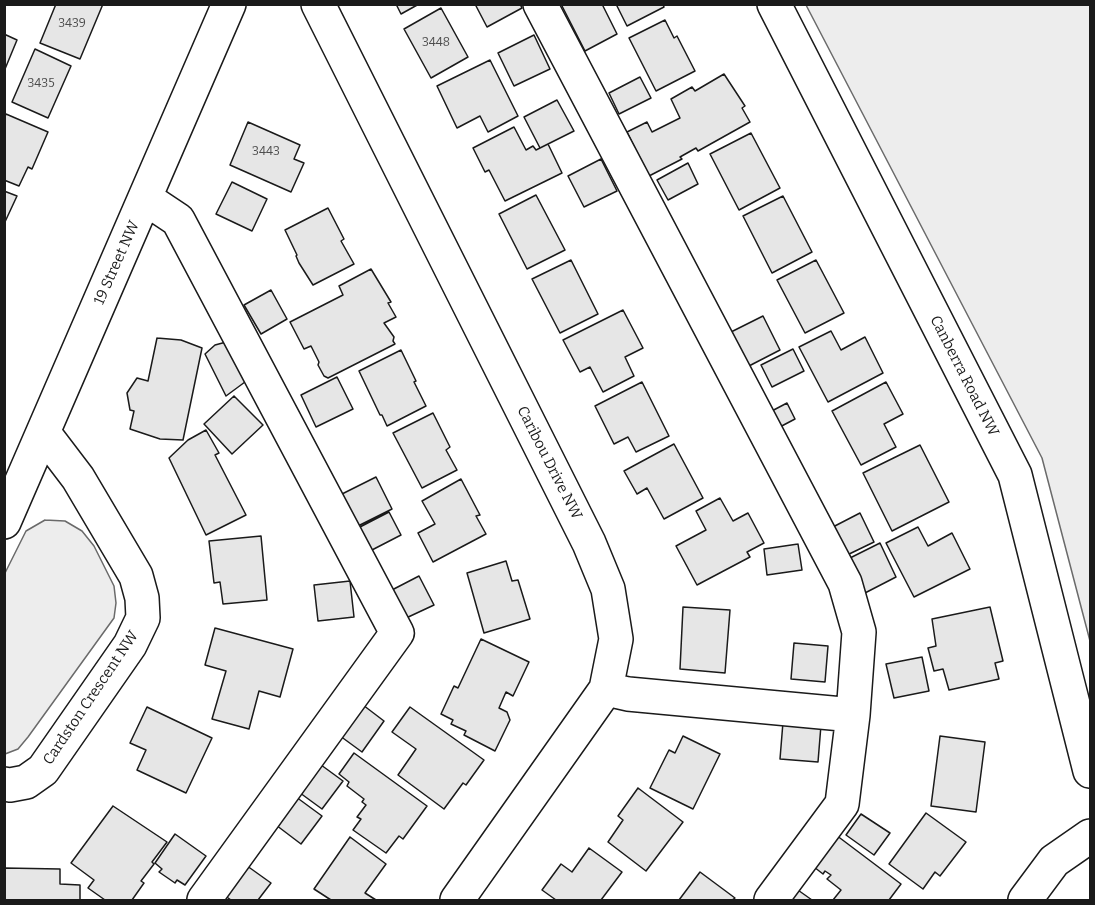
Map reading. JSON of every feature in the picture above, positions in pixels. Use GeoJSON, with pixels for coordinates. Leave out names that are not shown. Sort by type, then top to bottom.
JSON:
{"type":"FeatureCollection","features":[{"type":"Feature","properties":{"kind":"street","name":"19 Street NW"},"geometry":{"type":"LineString","coordinates":[[4,522],[229,4]]}},
{"type":"Feature","properties":{"kind":"street","name":"Caribou Drive NW"},"geometry":{"type":"LineString","coordinates":[[293,4],[320,11],[589,543],[608,589],[616,639],[606,688],[457,900]]}},
{"type":"Feature","properties":{"kind":"street"},"geometry":{"type":"LineString","coordinates":[[540,4],[845,583],[859,632],[853,716],[842,804],[771,900]]}},
{"type":"Feature","properties":{"kind":"street","name":"Canberra Road NW"},"geometry":{"type":"LineString","coordinates":[[774,4],[1015,475],[1090,771]]}},
{"type":"Feature","properties":{"kind":"street"},"geometry":{"type":"LineString","coordinates":[[145,198],[178,220],[397,633],[204,900]]}},
{"type":"Feature","properties":{"kind":"street","name":"Cardston Crescent NW"},"geometry":{"type":"LineString","coordinates":[[4,784],[27,782],[43,770],[130,645],[143,618],[142,598],[136,576],[78,478],[43,432]]}},
{"type":"Feature","properties":{"kind":"street"},"geometry":{"type":"LineString","coordinates":[[606,688],[628,694],[853,716]]}},
{"type":"Feature","properties":{"kind":"street"},"geometry":{"type":"LineString","coordinates":[[1024,900],[1054,861],[1090,836]]}},
{"type":"Feature","properties":{"kind":"shaded area"},"geometry":{"type":"Polygon","coordinates":[[[806,5],[1090,5],[1090,641],[1042,458],[806,5]]]}},
{"type":"Feature","properties":{"kind":"shaded area"},"geometry":{"type":"Polygon","coordinates":[[[45,520],[65,521],[82,531],[94,546],[114,586],[116,603],[114,618],[28,737],[18,749],[5,754],[5,573],[26,531],[45,520]]]}},
{"type":"Feature","properties":{"kind":"building"},"geometry":{"type":"Polygon","coordinates":[[[56,4],[103,4],[80,59],[40,43],[56,4]]]}},
{"type":"Feature","properties":{"kind":"building"},"geometry":{"type":"Polygon","coordinates":[[[396,4],[419,4],[401,14],[396,4]]]}},
{"type":"Feature","properties":{"kind":"building"},"geometry":{"type":"Polygon","coordinates":[[[475,4],[520,4],[522,8],[487,27],[475,4]]]}},
{"type":"Feature","properties":{"kind":"building"},"geometry":{"type":"Polygon","coordinates":[[[561,4],[602,4],[617,34],[585,51],[561,4]]]}},
{"type":"Feature","properties":{"kind":"building"},"geometry":{"type":"Polygon","coordinates":[[[616,4],[663,4],[664,7],[627,26],[616,4]]]}},
{"type":"Feature","properties":{"kind":"building"},"geometry":{"type":"Polygon","coordinates":[[[441,8],[468,57],[431,78],[404,29],[441,8]]]}},
{"type":"Feature","properties":{"kind":"building"},"geometry":{"type":"Polygon","coordinates":[[[665,20],[674,38],[677,36],[695,71],[656,91],[629,38],[665,20]]]}},
{"type":"Feature","properties":{"kind":"building"},"geometry":{"type":"Polygon","coordinates":[[[4,34],[17,40],[5,69],[4,69],[4,34]]]}},
{"type":"Feature","properties":{"kind":"building"},"geometry":{"type":"Polygon","coordinates":[[[534,35],[550,69],[514,86],[498,53],[534,35]]]}},
{"type":"Feature","properties":{"kind":"building"},"geometry":{"type":"Polygon","coordinates":[[[35,49],[71,66],[48,118],[12,102],[35,49]]]}},
{"type":"Feature","properties":{"kind":"building"},"geometry":{"type":"Polygon","coordinates":[[[490,60],[518,116],[488,132],[480,116],[457,128],[437,86],[490,60]]]}},
{"type":"Feature","properties":{"kind":"building"},"geometry":{"type":"Polygon","coordinates":[[[724,74],[745,106],[742,108],[750,122],[698,151],[696,148],[680,157],[682,159],[649,176],[627,132],[647,122],[652,132],[680,118],[671,99],[692,87],[695,91],[724,74]]]}},
{"type":"Feature","properties":{"kind":"building"},"geometry":{"type":"Polygon","coordinates":[[[640,77],[651,98],[619,114],[609,93],[640,77]]]}},
{"type":"Feature","properties":{"kind":"building"},"geometry":{"type":"Polygon","coordinates":[[[557,100],[574,131],[540,148],[524,117],[557,100]]]}},
{"type":"Feature","properties":{"kind":"building"},"geometry":{"type":"Polygon","coordinates":[[[6,114],[48,132],[32,169],[28,167],[19,186],[4,180],[4,118],[6,114]]]}},
{"type":"Feature","properties":{"kind":"building"},"geometry":{"type":"Polygon","coordinates":[[[248,122],[300,145],[294,159],[304,163],[291,192],[230,165],[248,122]]]}},
{"type":"Feature","properties":{"kind":"building"},"geometry":{"type":"Polygon","coordinates":[[[514,127],[526,150],[533,146],[536,150],[548,144],[562,173],[505,201],[489,170],[485,172],[473,148],[514,127]]]}},
{"type":"Feature","properties":{"kind":"building"},"geometry":{"type":"Polygon","coordinates":[[[751,133],[780,188],[739,210],[710,154],[751,133]]]}},
{"type":"Feature","properties":{"kind":"building"},"geometry":{"type":"Polygon","coordinates":[[[601,159],[617,191],[584,207],[568,176],[601,159]]]}},
{"type":"Feature","properties":{"kind":"building"},"geometry":{"type":"Polygon","coordinates":[[[688,163],[698,184],[668,200],[657,180],[688,163]]]}},
{"type":"Feature","properties":{"kind":"building"},"geometry":{"type":"Polygon","coordinates":[[[232,182],[267,199],[252,231],[216,214],[232,182]]]}},
{"type":"Feature","properties":{"kind":"building"},"geometry":{"type":"Polygon","coordinates":[[[4,191],[17,196],[4,224],[4,191]]]}},
{"type":"Feature","properties":{"kind":"building"},"geometry":{"type":"Polygon","coordinates":[[[536,195],[565,250],[527,269],[499,214],[536,195]]]}},
{"type":"Feature","properties":{"kind":"building"},"geometry":{"type":"Polygon","coordinates":[[[783,196],[812,252],[772,273],[743,216],[783,196]]]}},
{"type":"Feature","properties":{"kind":"building"},"geometry":{"type":"Polygon","coordinates":[[[328,208],[344,239],[341,241],[354,264],[313,285],[299,263],[285,230],[328,208]]]}},
{"type":"Feature","properties":{"kind":"building"},"geometry":{"type":"Polygon","coordinates":[[[571,260],[598,314],[560,333],[532,279],[571,260]]]}},
{"type":"Feature","properties":{"kind":"building"},"geometry":{"type":"Polygon","coordinates":[[[816,260],[844,313],[805,333],[777,280],[816,260]]]}},
{"type":"Feature","properties":{"kind":"building"},"geometry":{"type":"Polygon","coordinates":[[[371,269],[391,302],[388,303],[396,317],[384,323],[394,337],[395,344],[328,378],[324,376],[318,365],[319,362],[311,346],[304,349],[290,322],[343,295],[339,286],[371,269]]]}},
{"type":"Feature","properties":{"kind":"building"},"geometry":{"type":"Polygon","coordinates":[[[271,290],[287,319],[261,334],[244,305],[271,290]]]}},
{"type":"Feature","properties":{"kind":"building"},"geometry":{"type":"Polygon","coordinates":[[[623,310],[643,348],[625,357],[634,376],[603,392],[590,367],[580,372],[563,340],[623,310]]]}},
{"type":"Feature","properties":{"kind":"building"},"geometry":{"type":"Polygon","coordinates":[[[763,316],[780,350],[747,367],[729,333],[763,316]]]}},
{"type":"Feature","properties":{"kind":"building"},"geometry":{"type":"Polygon","coordinates":[[[831,331],[841,350],[865,337],[883,373],[828,402],[799,347],[831,331]]]}},
{"type":"Feature","properties":{"kind":"building"},"geometry":{"type":"Polygon","coordinates":[[[157,338],[181,340],[202,348],[183,440],[160,439],[130,429],[134,411],[130,410],[127,393],[137,378],[148,381],[157,338]]]}},
{"type":"Feature","properties":{"kind":"building"},"geometry":{"type":"Polygon","coordinates":[[[230,341],[249,379],[226,396],[205,354],[215,345],[230,341]]]}},
{"type":"Feature","properties":{"kind":"building"},"geometry":{"type":"Polygon","coordinates":[[[793,349],[804,371],[772,387],[761,365],[793,349]]]}},
{"type":"Feature","properties":{"kind":"building"},"geometry":{"type":"Polygon","coordinates":[[[401,350],[426,406],[387,426],[359,371],[401,350]]]}},
{"type":"Feature","properties":{"kind":"building"},"geometry":{"type":"Polygon","coordinates":[[[337,377],[353,409],[316,427],[301,395],[337,377]]]}},
{"type":"Feature","properties":{"kind":"building"},"geometry":{"type":"Polygon","coordinates":[[[642,382],[669,436],[636,452],[628,437],[614,444],[595,406],[642,382]]]}},
{"type":"Feature","properties":{"kind":"building"},"geometry":{"type":"Polygon","coordinates":[[[886,382],[903,414],[884,424],[896,447],[861,465],[832,411],[886,382]]]}},
{"type":"Feature","properties":{"kind":"building"},"geometry":{"type":"Polygon","coordinates":[[[234,396],[263,425],[232,454],[204,424],[234,396]]]}},
{"type":"Feature","properties":{"kind":"building"},"geometry":{"type":"Polygon","coordinates":[[[787,403],[795,419],[776,429],[768,413],[787,403]]]}},
{"type":"Feature","properties":{"kind":"building"},"geometry":{"type":"Polygon","coordinates":[[[433,413],[450,447],[446,450],[457,470],[422,488],[393,433],[433,413]]]}},
{"type":"Feature","properties":{"kind":"building"},"geometry":{"type":"Polygon","coordinates":[[[206,430],[219,453],[215,455],[246,515],[206,535],[169,458],[188,440],[206,430]]]}},
{"type":"Feature","properties":{"kind":"building"},"geometry":{"type":"Polygon","coordinates":[[[674,444],[703,498],[664,519],[647,488],[637,494],[624,471],[674,444]]]}},
{"type":"Feature","properties":{"kind":"building"},"geometry":{"type":"Polygon","coordinates":[[[920,445],[949,502],[892,531],[863,473],[920,445]]]}},
{"type":"Feature","properties":{"kind":"building"},"geometry":{"type":"Polygon","coordinates":[[[376,477],[392,509],[358,526],[342,494],[376,477]]]}},
{"type":"Feature","properties":{"kind":"building"},"geometry":{"type":"Polygon","coordinates":[[[461,479],[480,515],[476,516],[486,534],[433,562],[418,533],[435,524],[422,501],[461,479]]]}},
{"type":"Feature","properties":{"kind":"building"},"geometry":{"type":"Polygon","coordinates":[[[720,498],[733,521],[748,513],[764,543],[747,552],[750,557],[697,585],[676,546],[706,530],[696,511],[720,498]]]}},
{"type":"Feature","properties":{"kind":"building"},"geometry":{"type":"Polygon","coordinates":[[[389,512],[401,535],[370,551],[358,528],[389,512]]]}},
{"type":"Feature","properties":{"kind":"building"},"geometry":{"type":"Polygon","coordinates":[[[860,513],[874,542],[843,557],[829,529],[860,513]]]}},
{"type":"Feature","properties":{"kind":"building"},"geometry":{"type":"Polygon","coordinates":[[[918,527],[928,546],[952,533],[970,569],[914,597],[886,543],[918,527]]]}},
{"type":"Feature","properties":{"kind":"building"},"geometry":{"type":"Polygon","coordinates":[[[261,536],[267,600],[223,604],[220,582],[214,583],[209,541],[261,536]]]}},
{"type":"Feature","properties":{"kind":"building"},"geometry":{"type":"Polygon","coordinates":[[[880,543],[896,577],[863,594],[846,560],[880,543]]]}},
{"type":"Feature","properties":{"kind":"building"},"geometry":{"type":"Polygon","coordinates":[[[798,544],[802,570],[767,575],[764,549],[798,544]]]}},
{"type":"Feature","properties":{"kind":"building"},"geometry":{"type":"Polygon","coordinates":[[[506,561],[512,581],[518,580],[530,619],[484,633],[467,573],[506,561]]]}},
{"type":"Feature","properties":{"kind":"building"},"geometry":{"type":"Polygon","coordinates":[[[419,576],[434,605],[404,619],[390,591],[419,576]]]}},
{"type":"Feature","properties":{"kind":"building"},"geometry":{"type":"Polygon","coordinates":[[[350,581],[354,617],[318,621],[314,585],[350,581]]]}},
{"type":"Feature","properties":{"kind":"building"},"geometry":{"type":"Polygon","coordinates":[[[683,607],[730,610],[725,673],[680,669],[683,607]]]}},
{"type":"Feature","properties":{"kind":"building"},"geometry":{"type":"Polygon","coordinates":[[[990,607],[1003,661],[995,663],[999,679],[949,690],[943,669],[934,671],[928,648],[936,646],[932,619],[990,607]]]}},
{"type":"Feature","properties":{"kind":"building"},"geometry":{"type":"Polygon","coordinates":[[[215,628],[293,649],[280,697],[259,691],[249,729],[212,719],[226,671],[205,665],[215,628]]]}},
{"type":"Feature","properties":{"kind":"building"},"geometry":{"type":"Polygon","coordinates":[[[481,639],[529,662],[513,696],[506,692],[499,708],[507,712],[510,720],[495,751],[464,735],[466,731],[451,724],[453,720],[441,714],[454,686],[458,688],[481,639]]]}},
{"type":"Feature","properties":{"kind":"building"},"geometry":{"type":"Polygon","coordinates":[[[794,643],[828,646],[825,682],[791,679],[794,643]]]}},
{"type":"Feature","properties":{"kind":"building"},"geometry":{"type":"Polygon","coordinates":[[[922,657],[929,691],[894,698],[886,664],[922,657]]]}},
{"type":"Feature","properties":{"kind":"building"},"geometry":{"type":"Polygon","coordinates":[[[359,702],[384,721],[362,752],[336,733],[359,702]]]}},
{"type":"Feature","properties":{"kind":"building"},"geometry":{"type":"Polygon","coordinates":[[[147,707],[212,738],[186,793],[137,770],[146,750],[130,743],[147,707]]]}},
{"type":"Feature","properties":{"kind":"building"},"geometry":{"type":"Polygon","coordinates":[[[410,707],[484,760],[466,785],[463,783],[444,809],[398,775],[416,749],[392,732],[410,707]]]}},
{"type":"Feature","properties":{"kind":"building"},"geometry":{"type":"Polygon","coordinates":[[[783,722],[821,725],[818,762],[780,759],[783,722]]]}},
{"type":"Feature","properties":{"kind":"building"},"geometry":{"type":"Polygon","coordinates":[[[683,736],[720,754],[693,809],[650,788],[669,750],[675,753],[683,736]]]}},
{"type":"Feature","properties":{"kind":"building"},"geometry":{"type":"Polygon","coordinates":[[[940,736],[985,742],[976,812],[931,806],[940,736]]]}},
{"type":"Feature","properties":{"kind":"building"},"geometry":{"type":"Polygon","coordinates":[[[354,753],[427,806],[403,839],[399,836],[386,853],[353,830],[361,819],[357,817],[366,805],[362,802],[364,799],[347,786],[349,782],[339,774],[354,753]]]}},
{"type":"Feature","properties":{"kind":"building"},"geometry":{"type":"Polygon","coordinates":[[[317,762],[343,781],[322,809],[296,790],[317,762]]]}},
{"type":"Feature","properties":{"kind":"building"},"geometry":{"type":"Polygon","coordinates":[[[638,788],[683,822],[646,871],[608,842],[623,820],[618,816],[638,788]]]}},
{"type":"Feature","properties":{"kind":"building"},"geometry":{"type":"Polygon","coordinates":[[[292,794],[322,816],[301,844],[272,822],[292,794]]]}},
{"type":"Feature","properties":{"kind":"building"},"geometry":{"type":"Polygon","coordinates":[[[113,806],[167,842],[152,862],[154,864],[141,881],[144,883],[132,900],[105,900],[88,888],[94,880],[71,863],[113,806]]]}},
{"type":"Feature","properties":{"kind":"building"},"geometry":{"type":"Polygon","coordinates":[[[926,813],[966,842],[940,876],[935,872],[923,889],[889,864],[926,813]]]}},
{"type":"Feature","properties":{"kind":"building"},"geometry":{"type":"Polygon","coordinates":[[[861,814],[890,833],[874,855],[846,835],[861,814]]]}},
{"type":"Feature","properties":{"kind":"building"},"geometry":{"type":"Polygon","coordinates":[[[828,829],[901,884],[889,900],[833,900],[841,890],[827,879],[831,875],[825,871],[823,874],[805,860],[828,829]]]}},
{"type":"Feature","properties":{"kind":"building"},"geometry":{"type":"Polygon","coordinates":[[[175,834],[206,856],[185,885],[177,880],[175,883],[159,872],[162,869],[155,863],[175,834]]]}},
{"type":"Feature","properties":{"kind":"building"},"geometry":{"type":"Polygon","coordinates":[[[350,837],[386,864],[365,893],[376,900],[331,900],[314,889],[350,837]]]}},
{"type":"Feature","properties":{"kind":"building"},"geometry":{"type":"Polygon","coordinates":[[[589,848],[622,872],[601,900],[556,900],[542,890],[561,864],[572,872],[589,848]]]}},
{"type":"Feature","properties":{"kind":"building"},"geometry":{"type":"Polygon","coordinates":[[[243,863],[271,883],[258,900],[231,900],[221,893],[243,863]]]}},
{"type":"Feature","properties":{"kind":"building"},"geometry":{"type":"Polygon","coordinates":[[[4,868],[60,869],[60,884],[80,885],[80,900],[4,900],[4,868]]]}},
{"type":"Feature","properties":{"kind":"building"},"geometry":{"type":"Polygon","coordinates":[[[700,872],[735,898],[732,900],[679,900],[700,872]]]}},
{"type":"Feature","properties":{"kind":"building"},"geometry":{"type":"Polygon","coordinates":[[[788,883],[812,900],[776,900],[788,883]]]}}]}
